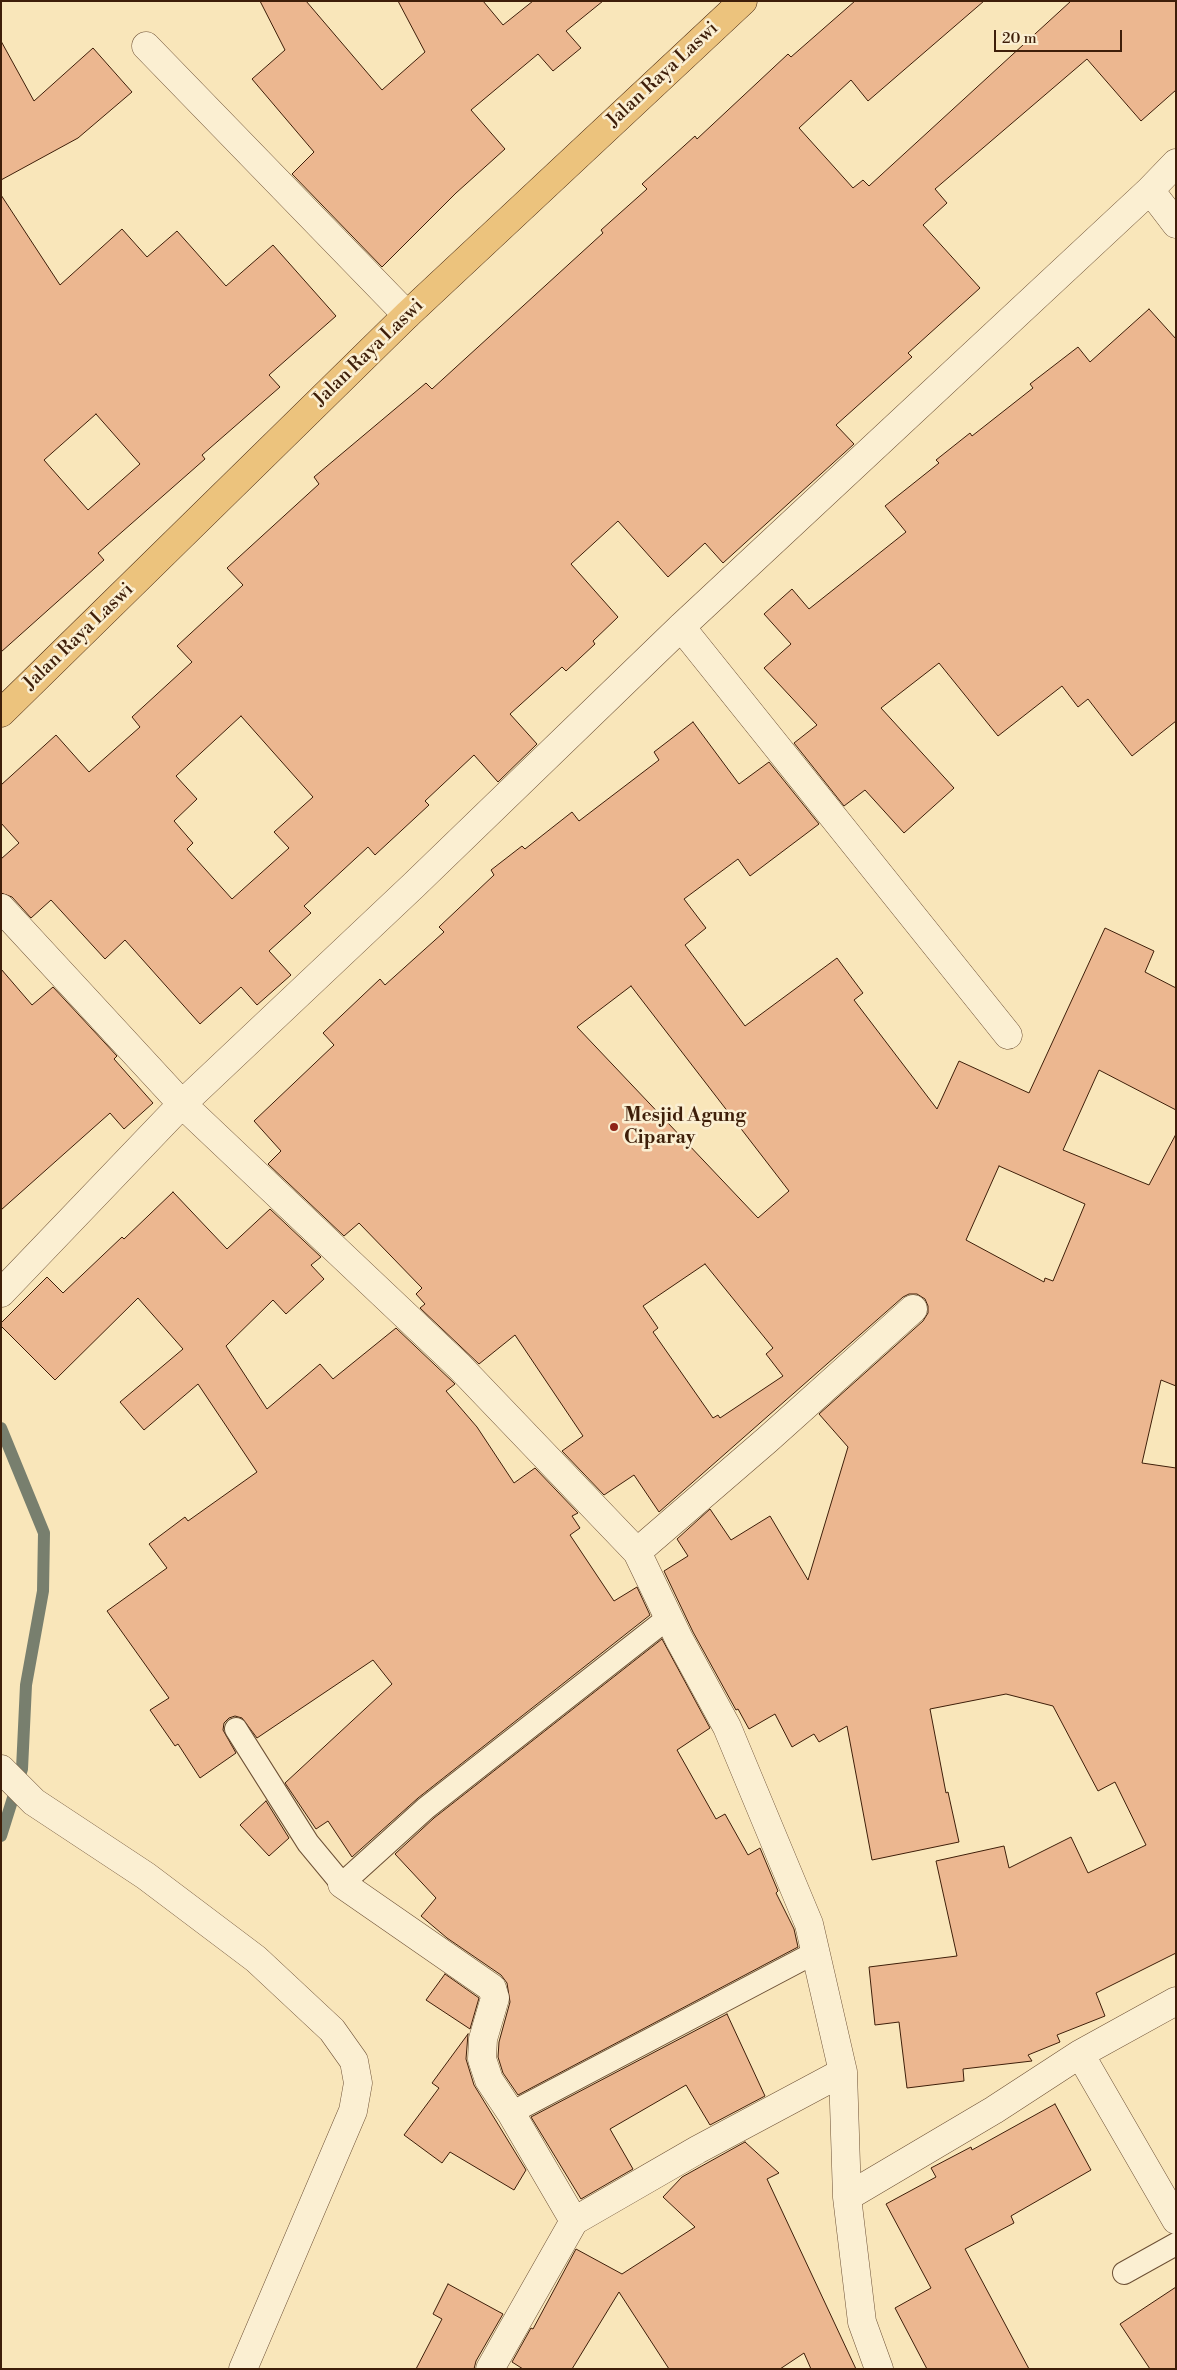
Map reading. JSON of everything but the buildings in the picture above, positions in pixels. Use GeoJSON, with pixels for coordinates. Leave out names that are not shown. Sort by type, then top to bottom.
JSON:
{"type":"FeatureCollection","features":[{"type":"Feature","properties":{"kind":"main road","name":"Jalan Raya Laswi"},"geometry":{"type":"LineString","coordinates":[[1,713],[407,315],[743,1]]}},
{"type":"Feature","properties":{"kind":"street"},"geometry":{"type":"LineString","coordinates":[[146,46],[407,315]]}},
{"type":"Feature","properties":{"kind":"street"},"geometry":{"type":"LineString","coordinates":[[1,1293],[182,1104],[414,885],[681,627],[1150,190],[1176,163]]}},
{"type":"Feature","properties":{"kind":"street"},"geometry":{"type":"LineString","coordinates":[[1150,190],[1176,224]]}},
{"type":"Feature","properties":{"kind":"street"},"geometry":{"type":"LineString","coordinates":[[681,627],[1008,1035]]}},
{"type":"Feature","properties":{"kind":"street"},"geometry":{"type":"LineString","coordinates":[[1,908],[182,1104],[459,1366],[637,1552],[668,1618],[727,1727],[809,1924],[843,2072],[847,2197],[862,2322],[879,2369]]}},
{"type":"Feature","properties":{"kind":"street"},"geometry":{"type":"LineString","coordinates":[[637,1552],[767,1440],[913,1309]]}},
{"type":"Feature","properties":{"kind":"street"},"geometry":{"type":"LineString","coordinates":[[2,1770],[34,1802],[146,1876],[256,1959],[332,2030],[354,2061],[358,2083],[353,2111],[243,2369]]}},
{"type":"Feature","properties":{"kind":"street"},"geometry":{"type":"LineString","coordinates":[[342,1884],[492,1988],[495,1998],[483,2039],[482,2059],[490,2080],[574,2221]]}},
{"type":"Feature","properties":{"kind":"street"},"geometry":{"type":"LineString","coordinates":[[847,2197],[994,2110],[1080,2054],[1176,2001]]}},
{"type":"Feature","properties":{"kind":"street"},"geometry":{"type":"LineString","coordinates":[[1080,2054],[1176,2220]]}},
{"type":"Feature","properties":{"kind":"street"},"geometry":{"type":"LineString","coordinates":[[490,2369],[574,2221],[697,2150],[843,2072]]}},
{"type":"Feature","properties":{"kind":"lane"},"geometry":{"type":"LineString","coordinates":[[236,1729],[308,1843],[342,1884],[426,1808],[668,1618]]}},
{"type":"Feature","properties":{"kind":"lane"},"geometry":{"type":"LineString","coordinates":[[511,2113],[816,1952]]}},
{"type":"Feature","properties":{"kind":"lane"},"geometry":{"type":"LineString","coordinates":[[1124,2273],[1176,2244]]}},
{"type":"Feature","properties":{"kind":"waterway"},"geometry":{"type":"LineString","coordinates":[[1,1428],[44,1533],[43,1591],[26,1685],[22,1769],[1,1836]]}},
{"type":"Feature","properties":{"kind":"place","name":"Mesjid Agung Ciparay"},"geometry":{"type":"Point","coordinates":[614,1127]}}]}
